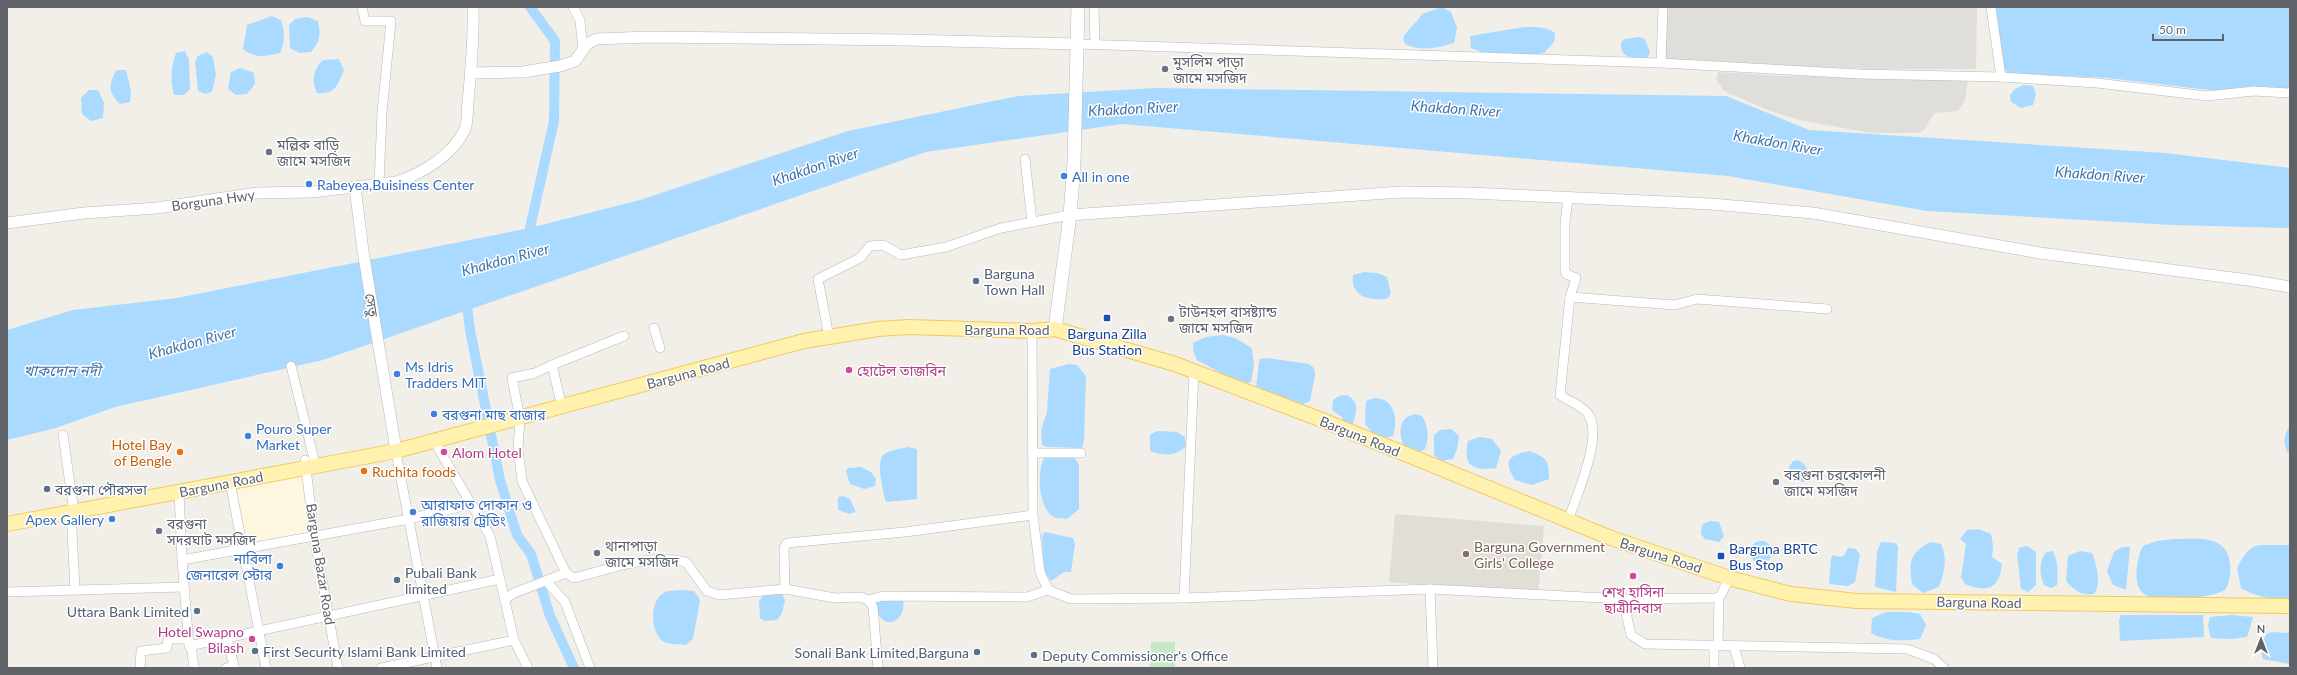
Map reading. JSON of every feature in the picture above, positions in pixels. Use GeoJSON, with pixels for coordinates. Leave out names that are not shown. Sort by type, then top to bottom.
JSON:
{"type":"FeatureCollection","features":[{"type":"Feature","properties":{"kind":"main road"},"geometry":{"type":"LineString","coordinates":[[1055,329],[1070,214],[1074,163],[1078,7]]}},
{"type":"Feature","properties":{"kind":"main road","name":"Barguna Road"},"geometry":{"type":"LineString","coordinates":[[7,524],[72,508],[308,462],[434,441],[829,336],[909,327],[1032,331],[1055,329],[1194,371],[1322,420],[1611,538],[1729,578],[1791,594],[1857,601],[2290,606]]}},
{"type":"Feature","properties":{"kind":"main road","name":"Barguna Road"},"geometry":{"type":"LineString","coordinates":[[7,517],[180,492],[230,482],[308,462]]}},
{"type":"Feature","properties":{"kind":"street"},"geometry":{"type":"LineString","coordinates":[[362,7],[365,21],[391,21],[382,112],[379,184]]}},
{"type":"Feature","properties":{"kind":"street","name":"Borguna Hwy"},"geometry":{"type":"LineString","coordinates":[[7,223],[84,213],[157,208],[257,193],[312,192],[379,184],[406,179],[436,162],[457,143],[466,128],[471,73],[473,7]]}},
{"type":"Feature","properties":{"kind":"street"},"geometry":{"type":"LineString","coordinates":[[573,7],[580,20],[583,51]]}},
{"type":"Feature","properties":{"kind":"street"},"geometry":{"type":"LineString","coordinates":[[1094,7],[1095,45]]}},
{"type":"Feature","properties":{"kind":"street"},"geometry":{"type":"LineString","coordinates":[[1661,63],[1663,7]]}},
{"type":"Feature","properties":{"kind":"street"},"geometry":{"type":"LineString","coordinates":[[1991,7],[2001,77]]}},
{"type":"Feature","properties":{"kind":"street"},"geometry":{"type":"LineString","coordinates":[[471,73],[523,72],[539,68],[560,66],[575,61],[587,44],[596,39],[648,38],[1077,44],[1661,63],[1860,74],[2001,77],[2097,83],[2207,96],[2254,91],[2290,92]]}},
{"type":"Feature","properties":{"kind":"street"},"geometry":{"type":"LineString","coordinates":[[1025,159],[1032,222]]}},
{"type":"Feature","properties":{"kind":"street","name":"সেতু"},"geometry":{"type":"LineString","coordinates":[[355,187],[363,251],[395,447]]}},
{"type":"Feature","properties":{"kind":"street"},"geometry":{"type":"LineString","coordinates":[[829,336],[818,279],[860,258],[870,246],[883,245],[901,255],[946,247],[1001,228],[1070,214],[1402,192],[1711,204],[1813,213],[2040,253],[2248,280],[2290,287]]}},
{"type":"Feature","properties":{"kind":"street"},"geometry":{"type":"LineString","coordinates":[[1568,198],[1565,223],[1565,269],[1566,274],[1576,278],[1570,297],[1560,395],[1587,412],[1593,422],[1593,442],[1568,521]]}},
{"type":"Feature","properties":{"kind":"street"},"geometry":{"type":"LineString","coordinates":[[1570,297],[1675,305],[1697,299],[1827,310]]}},
{"type":"Feature","properties":{"kind":"street"},"geometry":{"type":"LineString","coordinates":[[654,328],[660,348]]}},
{"type":"Feature","properties":{"kind":"street"},"geometry":{"type":"LineString","coordinates":[[1032,331],[1033,515],[1040,572],[1048,590]]}},
{"type":"Feature","properties":{"kind":"street"},"geometry":{"type":"LineString","coordinates":[[624,336],[535,373],[512,378],[520,418],[518,449],[522,481],[566,573],[574,578],[639,561],[674,559],[686,562],[707,591],[719,595],[785,589],[835,598],[860,597],[868,600],[873,607],[878,668]]}},
{"type":"Feature","properties":{"kind":"street"},"geometry":{"type":"LineString","coordinates":[[552,365],[562,407]]}},
{"type":"Feature","properties":{"kind":"street","name":"Barguna Bazar Road"},"geometry":{"type":"LineString","coordinates":[[291,366],[308,462],[314,535],[338,668]]}},
{"type":"Feature","properties":{"kind":"street"},"geometry":{"type":"LineString","coordinates":[[1184,598],[1194,371]]}},
{"type":"Feature","properties":{"kind":"street"},"geometry":{"type":"LineString","coordinates":[[63,435],[72,508],[75,590]]}},
{"type":"Feature","properties":{"kind":"street"},"geometry":{"type":"LineString","coordinates":[[434,441],[490,536],[514,640],[528,668]]}},
{"type":"Feature","properties":{"kind":"street"},"geometry":{"type":"LineString","coordinates":[[395,447],[437,668]]}},
{"type":"Feature","properties":{"kind":"street"},"geometry":{"type":"LineString","coordinates":[[1033,453],[1081,453]]}},
{"type":"Feature","properties":{"kind":"street"},"geometry":{"type":"LineString","coordinates":[[230,482],[266,668]]}},
{"type":"Feature","properties":{"kind":"street"},"geometry":{"type":"LineString","coordinates":[[180,492],[184,587],[194,668]]}},
{"type":"Feature","properties":{"kind":"street"},"geometry":{"type":"LineString","coordinates":[[182,560],[409,518],[472,504]]}},
{"type":"Feature","properties":{"kind":"street"},"geometry":{"type":"LineString","coordinates":[[785,589],[784,548],[787,543],[905,532],[1033,515]]}},
{"type":"Feature","properties":{"kind":"street"},"geometry":{"type":"LineString","coordinates":[[505,599],[514,593],[547,582],[566,573]]}},
{"type":"Feature","properties":{"kind":"street"},"geometry":{"type":"LineString","coordinates":[[1714,668],[1719,597],[1729,578]]}},
{"type":"Feature","properties":{"kind":"street"},"geometry":{"type":"LineString","coordinates":[[140,668],[141,651],[167,648],[168,639],[190,642],[227,638],[500,579]]}},
{"type":"Feature","properties":{"kind":"street"},"geometry":{"type":"LineString","coordinates":[[547,582],[565,602],[590,668]]}},
{"type":"Feature","properties":{"kind":"street"},"geometry":{"type":"LineString","coordinates":[[7,592],[184,587]]}},
{"type":"Feature","properties":{"kind":"street"},"geometry":{"type":"LineString","coordinates":[[1430,589],[1433,668]]}},
{"type":"Feature","properties":{"kind":"street"},"geometry":{"type":"LineString","coordinates":[[868,600],[883,596],[1027,597],[1048,590],[1071,599],[1184,598],[1430,589],[1623,599],[1719,597]]}},
{"type":"Feature","properties":{"kind":"street"},"geometry":{"type":"LineString","coordinates":[[1623,599],[1631,635],[1644,644],[1907,649],[1934,659],[1944,668]]}},
{"type":"Feature","properties":{"kind":"street"},"geometry":{"type":"LineString","coordinates":[[226,668],[234,666],[227,638]]}},
{"type":"Feature","properties":{"kind":"street"},"geometry":{"type":"LineString","coordinates":[[381,668],[514,640]]}},
{"type":"Feature","properties":{"kind":"street"},"geometry":{"type":"LineString","coordinates":[[1734,646],[1740,668]]}},
{"type":"Feature","properties":{"kind":"shaded area"},"geometry":{"type":"Polygon","coordinates":[[[1664,7],[1977,7],[1976,69],[1877,69],[1761,65],[1663,59],[1664,7]]]}},
{"type":"Feature","properties":{"kind":"shaded area"},"geometry":{"type":"Polygon","coordinates":[[[1718,72],[1780,76],[1968,79],[1965,100],[1962,106],[1957,111],[1935,113],[1925,129],[1920,133],[1871,133],[1799,120],[1770,111],[1724,91],[1716,79],[1718,72]]]}},
{"type":"Feature","properties":{"kind":"shaded area"},"geometry":{"type":"Polygon","coordinates":[[[304,461],[313,535],[244,549],[230,475],[304,461]]]}},
{"type":"Feature","properties":{"kind":"shaded area","name":"Barguna Government Girls' College"},"geometry":{"type":"Polygon","coordinates":[[[1395,514],[1544,526],[1538,595],[1389,582],[1395,514]]]}},
{"type":"Feature","properties":{"kind":"green space"},"geometry":{"type":"Polygon","coordinates":[[[1151,642],[1175,642],[1175,668],[1150,668],[1151,642]]]}},
{"type":"Feature","properties":{"kind":"water"},"geometry":{"type":"Polygon","coordinates":[[[1442,7],[1451,12],[1457,28],[1454,43],[1435,48],[1423,49],[1405,44],[1403,38],[1407,31],[1422,14],[1442,7]]]}},
{"type":"Feature","properties":{"kind":"water"},"geometry":{"type":"Polygon","coordinates":[[[1994,7],[2290,7],[2290,89],[2209,90],[2108,78],[2008,73],[2004,69],[1994,7]]]}},
{"type":"Feature","properties":{"kind":"water"},"geometry":{"type":"Polygon","coordinates":[[[272,16],[281,20],[283,29],[284,41],[280,53],[260,56],[251,54],[243,49],[247,25],[272,16]]]}},
{"type":"Feature","properties":{"kind":"water"},"geometry":{"type":"Polygon","coordinates":[[[307,17],[318,21],[319,38],[311,52],[299,53],[290,48],[289,25],[295,19],[307,17]]]}},
{"type":"Feature","properties":{"kind":"water"},"geometry":{"type":"Polygon","coordinates":[[[1524,27],[1540,27],[1552,31],[1555,33],[1554,42],[1544,53],[1533,55],[1481,52],[1471,48],[1470,36],[1524,27]]]}},
{"type":"Feature","properties":{"kind":"water"},"geometry":{"type":"Polygon","coordinates":[[[1639,37],[1645,39],[1650,52],[1647,59],[1629,57],[1621,48],[1621,43],[1624,39],[1639,37]]]}},
{"type":"Feature","properties":{"kind":"water"},"geometry":{"type":"Polygon","coordinates":[[[185,51],[189,60],[190,89],[184,95],[174,95],[172,69],[174,58],[176,53],[185,51]]]}},
{"type":"Feature","properties":{"kind":"water"},"geometry":{"type":"Polygon","coordinates":[[[207,52],[213,57],[216,75],[212,92],[205,94],[198,91],[195,62],[198,56],[207,52]]]}},
{"type":"Feature","properties":{"kind":"water"},"geometry":{"type":"Polygon","coordinates":[[[339,59],[344,70],[335,88],[332,91],[317,93],[314,84],[315,71],[323,60],[339,59]]]}},
{"type":"Feature","properties":{"kind":"water"},"geometry":{"type":"Polygon","coordinates":[[[240,68],[254,73],[255,84],[247,94],[236,95],[228,89],[231,72],[240,68]]]}},
{"type":"Feature","properties":{"kind":"water"},"geometry":{"type":"Polygon","coordinates":[[[117,70],[126,70],[131,91],[130,102],[120,104],[111,92],[112,80],[117,70]]]}},
{"type":"Feature","properties":{"kind":"water"},"geometry":{"type":"Polygon","coordinates":[[[2023,85],[2033,86],[2036,94],[2033,105],[2021,108],[2011,102],[2010,95],[2015,89],[2023,85]]]}},
{"type":"Feature","properties":{"kind":"water","name":"খাকদোন নদী"},"geometry":{"type":"Polygon","coordinates":[[[1156,88],[1726,96],[1809,130],[2165,153],[2290,168],[2290,228],[2172,225],[1927,211],[1728,176],[1122,124],[926,152],[323,360],[115,407],[56,428],[7,440],[7,330],[73,310],[177,298],[530,228],[640,200],[848,131],[1018,96],[1156,88]]]}},
{"type":"Feature","properties":{"kind":"water"},"geometry":{"type":"Polygon","coordinates":[[[89,90],[98,90],[104,103],[103,118],[91,121],[82,114],[81,98],[89,90]]]}},
{"type":"Feature","properties":{"kind":"water"},"geometry":{"type":"Polygon","coordinates":[[[1364,272],[1377,273],[1387,277],[1391,294],[1387,299],[1368,298],[1358,293],[1353,283],[1353,275],[1364,272]]]}},
{"type":"Feature","properties":{"kind":"water"},"geometry":{"type":"Polygon","coordinates":[[[1223,335],[1235,338],[1252,348],[1254,366],[1251,382],[1241,384],[1197,360],[1193,350],[1193,343],[1206,337],[1223,335]]]}},
{"type":"Feature","properties":{"kind":"water"},"geometry":{"type":"Polygon","coordinates":[[[1266,358],[1309,364],[1314,368],[1315,375],[1310,401],[1299,406],[1256,388],[1260,359],[1266,358]]]}},
{"type":"Feature","properties":{"kind":"water"},"geometry":{"type":"Polygon","coordinates":[[[1069,364],[1077,365],[1086,376],[1084,441],[1082,448],[1047,447],[1042,445],[1041,430],[1047,412],[1050,369],[1069,364]]]}},
{"type":"Feature","properties":{"kind":"water"},"geometry":{"type":"Polygon","coordinates":[[[1347,395],[1356,405],[1356,413],[1352,427],[1344,423],[1342,417],[1332,410],[1333,400],[1339,396],[1347,395]]]}},
{"type":"Feature","properties":{"kind":"water"},"geometry":{"type":"Polygon","coordinates":[[[1374,398],[1381,399],[1391,406],[1395,417],[1393,436],[1381,437],[1371,431],[1365,424],[1366,401],[1374,398]]]}},
{"type":"Feature","properties":{"kind":"water"},"geometry":{"type":"Polygon","coordinates":[[[1415,414],[1422,416],[1427,428],[1428,438],[1424,450],[1413,453],[1404,448],[1401,437],[1401,427],[1405,419],[1415,414]]]}},
{"type":"Feature","properties":{"kind":"water"},"geometry":{"type":"Polygon","coordinates":[[[2290,425],[2290,452],[2287,452],[2285,438],[2286,432],[2290,425]]]}},
{"type":"Feature","properties":{"kind":"water"},"geometry":{"type":"Polygon","coordinates":[[[1451,429],[1459,436],[1457,449],[1453,459],[1440,461],[1434,455],[1434,435],[1440,430],[1451,429]]]}},
{"type":"Feature","properties":{"kind":"water"},"geometry":{"type":"Polygon","coordinates":[[[1157,431],[1177,432],[1185,437],[1186,446],[1174,454],[1164,455],[1150,451],[1150,435],[1157,431]]]}},
{"type":"Feature","properties":{"kind":"water"},"geometry":{"type":"Polygon","coordinates":[[[1480,437],[1492,439],[1501,451],[1496,468],[1481,469],[1471,465],[1468,461],[1468,441],[1480,437]]]}},
{"type":"Feature","properties":{"kind":"water"},"geometry":{"type":"Polygon","coordinates":[[[907,447],[917,449],[917,499],[886,502],[880,471],[881,459],[883,455],[888,452],[907,447]]]}},
{"type":"Feature","properties":{"kind":"water"},"geometry":{"type":"Polygon","coordinates":[[[1529,451],[1543,457],[1547,463],[1549,479],[1532,485],[1515,480],[1509,468],[1510,460],[1516,455],[1529,451]]]}},
{"type":"Feature","properties":{"kind":"water"},"geometry":{"type":"Polygon","coordinates":[[[1044,458],[1075,458],[1079,465],[1079,509],[1067,519],[1055,518],[1049,513],[1042,499],[1040,490],[1040,472],[1044,458]]]}},
{"type":"Feature","properties":{"kind":"water"},"geometry":{"type":"Polygon","coordinates":[[[1798,460],[1807,468],[1808,480],[1803,482],[1799,482],[1791,478],[1789,467],[1793,461],[1798,460]]]}},
{"type":"Feature","properties":{"kind":"water"},"geometry":{"type":"Polygon","coordinates":[[[861,467],[871,472],[876,479],[875,486],[864,489],[850,484],[846,471],[848,468],[861,467]]]}},
{"type":"Feature","properties":{"kind":"water"},"geometry":{"type":"Polygon","coordinates":[[[843,496],[850,499],[856,512],[849,514],[838,510],[838,497],[843,496]]]}},
{"type":"Feature","properties":{"kind":"water"},"geometry":{"type":"Polygon","coordinates":[[[1710,521],[1719,522],[1724,536],[1719,542],[1705,539],[1701,534],[1702,525],[1710,521]]]}},
{"type":"Feature","properties":{"kind":"water"},"geometry":{"type":"Polygon","coordinates":[[[1979,529],[1991,534],[1993,545],[1992,557],[2002,564],[1995,584],[1986,588],[1973,587],[1965,584],[1961,577],[1966,544],[1960,539],[1967,530],[1979,529]]]}},
{"type":"Feature","properties":{"kind":"water"},"geometry":{"type":"Polygon","coordinates":[[[1045,532],[1073,538],[1075,544],[1071,572],[1064,572],[1051,581],[1043,570],[1042,535],[1045,532]]]}},
{"type":"Feature","properties":{"kind":"water"},"geometry":{"type":"Polygon","coordinates":[[[2175,539],[2210,540],[2223,547],[2228,554],[2230,563],[2229,580],[2225,590],[2208,596],[2171,600],[2150,597],[2143,593],[2138,583],[2137,564],[2143,546],[2157,541],[2175,539]]]}},
{"type":"Feature","properties":{"kind":"water"},"geometry":{"type":"Polygon","coordinates":[[[1761,541],[1769,544],[1772,552],[1769,560],[1761,563],[1753,560],[1750,552],[1753,544],[1761,541]]]}},
{"type":"Feature","properties":{"kind":"water"},"geometry":{"type":"Polygon","coordinates":[[[1881,542],[1895,543],[1898,546],[1896,592],[1875,587],[1877,552],[1881,542]]]}},
{"type":"Feature","properties":{"kind":"water"},"geometry":{"type":"Polygon","coordinates":[[[1930,542],[1941,544],[1945,560],[1939,587],[1923,593],[1912,584],[1911,564],[1914,554],[1930,542]]]}},
{"type":"Feature","properties":{"kind":"water"},"geometry":{"type":"Polygon","coordinates":[[[2259,545],[2290,545],[2290,598],[2277,599],[2265,597],[2253,594],[2241,588],[2237,568],[2248,551],[2259,545]]]}},
{"type":"Feature","properties":{"kind":"water"},"geometry":{"type":"Polygon","coordinates":[[[2027,546],[2036,552],[2036,585],[2028,592],[2021,589],[2017,555],[2019,548],[2027,546]]]}},
{"type":"Feature","properties":{"kind":"water"},"geometry":{"type":"Polygon","coordinates":[[[2122,547],[2130,547],[2126,590],[2113,585],[2107,571],[2114,552],[2122,547]]]}},
{"type":"Feature","properties":{"kind":"water"},"geometry":{"type":"Polygon","coordinates":[[[1848,548],[1856,549],[1860,555],[1855,582],[1848,586],[1829,584],[1831,558],[1833,555],[1841,557],[1844,556],[1848,548]]]}},
{"type":"Feature","properties":{"kind":"water"},"geometry":{"type":"Polygon","coordinates":[[[2053,551],[2057,563],[2057,585],[2051,588],[2044,585],[2040,568],[2046,552],[2053,551]]]}},
{"type":"Feature","properties":{"kind":"water"},"geometry":{"type":"Polygon","coordinates":[[[2080,551],[2092,553],[2094,557],[2098,585],[2094,594],[2078,592],[2066,581],[2068,556],[2080,551]]]}},
{"type":"Feature","properties":{"kind":"water"},"geometry":{"type":"Polygon","coordinates":[[[667,591],[694,591],[700,600],[693,639],[686,645],[666,643],[659,638],[654,625],[653,617],[656,602],[660,596],[667,591]]]}},
{"type":"Feature","properties":{"kind":"water"},"geometry":{"type":"Polygon","coordinates":[[[781,592],[785,600],[782,613],[777,620],[765,621],[760,618],[759,601],[764,594],[781,592]]]}},
{"type":"Feature","properties":{"kind":"water"},"geometry":{"type":"Polygon","coordinates":[[[878,597],[903,599],[901,613],[893,622],[883,620],[878,614],[874,605],[878,597]]]}},
{"type":"Feature","properties":{"kind":"water"},"geometry":{"type":"Polygon","coordinates":[[[1886,612],[1908,612],[1920,614],[1926,625],[1920,639],[1895,640],[1883,638],[1871,633],[1872,618],[1886,612]]]}},
{"type":"Feature","properties":{"kind":"water"},"geometry":{"type":"Polygon","coordinates":[[[2121,615],[2203,615],[2204,637],[2120,641],[2119,620],[2121,615]]]}},
{"type":"Feature","properties":{"kind":"water"},"geometry":{"type":"Polygon","coordinates":[[[2231,615],[2253,617],[2247,637],[2231,639],[2211,638],[2208,626],[2210,617],[2231,615]]]}},
{"type":"Feature","properties":{"kind":"water"},"geometry":{"type":"Polygon","coordinates":[[[2272,632],[2290,633],[2290,664],[2263,659],[2263,640],[2266,634],[2272,632]]]}},
{"type":"Feature","properties":{"kind":"waterway"},"geometry":{"type":"LineString","coordinates":[[530,7],[555,41],[554,121],[530,228]]}},
{"type":"Feature","properties":{"kind":"waterway"},"geometry":{"type":"LineString","coordinates":[[466,298],[470,330],[500,480],[517,535],[531,554],[550,616],[574,668]]}},
{"type":"Feature","properties":{"kind":"place","name":"মুসলিম পাড়া জামে মসজিদ"},"geometry":{"type":"Point","coordinates":[1165,69]}},
{"type":"Feature","properties":{"kind":"place","name":"মল্লিক বাড়ি জামে মসজিদ"},"geometry":{"type":"Point","coordinates":[269,152]}},
{"type":"Feature","properties":{"kind":"place","name":"All in one"},"geometry":{"type":"Point","coordinates":[1064,176]}},
{"type":"Feature","properties":{"kind":"place","name":"Rabeyea,Buisiness Center"},"geometry":{"type":"Point","coordinates":[309,184]}},
{"type":"Feature","properties":{"kind":"place","name":"Barguna Town Hall"},"geometry":{"type":"Point","coordinates":[976,281]}},
{"type":"Feature","properties":{"kind":"place","name":"Barguna Zilla Bus Station"},"geometry":{"type":"Point","coordinates":[1107,318]}},
{"type":"Feature","properties":{"kind":"place","name":"টাউনহল বাসষ্ট্যান্ড জামে মসজিদ"},"geometry":{"type":"Point","coordinates":[1171,319]}},
{"type":"Feature","properties":{"kind":"place","name":"হোটেল তাজবিন"},"geometry":{"type":"Point","coordinates":[849,370]}},
{"type":"Feature","properties":{"kind":"place","name":"Ms Idris Tradders MIT"},"geometry":{"type":"Point","coordinates":[397,374]}},
{"type":"Feature","properties":{"kind":"place","name":"বরগুনা মাছ বাজার"},"geometry":{"type":"Point","coordinates":[434,414]}},
{"type":"Feature","properties":{"kind":"place","name":"Pouro Super Market"},"geometry":{"type":"Point","coordinates":[248,436]}},
{"type":"Feature","properties":{"kind":"place","name":"Hotel Bay of Bengle"},"geometry":{"type":"Point","coordinates":[180,452]}},
{"type":"Feature","properties":{"kind":"place","name":"Alom Hotel"},"geometry":{"type":"Point","coordinates":[444,452]}},
{"type":"Feature","properties":{"kind":"place","name":"Ruchita foods"},"geometry":{"type":"Point","coordinates":[364,471]}},
{"type":"Feature","properties":{"kind":"place","name":"বরগুনা চরকোলনী জামে মসজিদ"},"geometry":{"type":"Point","coordinates":[1776,482]}},
{"type":"Feature","properties":{"kind":"place","name":"বরগুনা পৌরসভা"},"geometry":{"type":"Point","coordinates":[47,489]}},
{"type":"Feature","properties":{"kind":"place","name":"আরাফাত দোকান ও রাজিয়ার ট্রেডিং"},"geometry":{"type":"Point","coordinates":[413,512]}},
{"type":"Feature","properties":{"kind":"place","name":"Apex Gallery"},"geometry":{"type":"Point","coordinates":[112,519]}},
{"type":"Feature","properties":{"kind":"place","name":"বরগুনা সদরঘাট মসজিদ"},"geometry":{"type":"Point","coordinates":[159,531]}},
{"type":"Feature","properties":{"kind":"place","name":"থানাপাড়া জামে মসজিদ"},"geometry":{"type":"Point","coordinates":[597,553]}},
{"type":"Feature","properties":{"kind":"place","name":"Barguna Government Girls' College"},"geometry":{"type":"Point","coordinates":[1466,554]}},
{"type":"Feature","properties":{"kind":"place","name":"Barguna BRTC Bus Stop"},"geometry":{"type":"Point","coordinates":[1721,556]}},
{"type":"Feature","properties":{"kind":"place","name":"নাবিলা জেনারেল স্টোর"},"geometry":{"type":"Point","coordinates":[280,566]}},
{"type":"Feature","properties":{"kind":"place","name":"শেখ হাসিনা ছাত্রীনিবাস"},"geometry":{"type":"Point","coordinates":[1633,576]}},
{"type":"Feature","properties":{"kind":"place","name":"Pubali Bank limited"},"geometry":{"type":"Point","coordinates":[397,580]}},
{"type":"Feature","properties":{"kind":"place","name":"Uttara Bank Limited"},"geometry":{"type":"Point","coordinates":[197,611]}},
{"type":"Feature","properties":{"kind":"place","name":"Hotel Swapno Bilash"},"geometry":{"type":"Point","coordinates":[252,639]}},
{"type":"Feature","properties":{"kind":"place","name":"First Security Islami Bank Limited"},"geometry":{"type":"Point","coordinates":[255,651]}},
{"type":"Feature","properties":{"kind":"place","name":"Sonali Bank Limited,Barguna"},"geometry":{"type":"Point","coordinates":[977,652]}},
{"type":"Feature","properties":{"kind":"place","name":"Deputy Commissioner's Office"},"geometry":{"type":"Point","coordinates":[1034,655]}},
{"type":"Feature","properties":{"kind":"water label","name":"Khakdon River"},"geometry":{"type":"Point","coordinates":[1133,108]}},
{"type":"Feature","properties":{"kind":"water label","name":"Khakdon River"},"geometry":{"type":"Point","coordinates":[1456,108]}},
{"type":"Feature","properties":{"kind":"water label","name":"Khakdon River"},"geometry":{"type":"Point","coordinates":[1778,142]}},
{"type":"Feature","properties":{"kind":"water label","name":"Khakdon River"},"geometry":{"type":"Point","coordinates":[815,166]}},
{"type":"Feature","properties":{"kind":"water label","name":"Khakdon River"},"geometry":{"type":"Point","coordinates":[2100,174]}},
{"type":"Feature","properties":{"kind":"water label","name":"Khakdon River"},"geometry":{"type":"Point","coordinates":[505,259]}},
{"type":"Feature","properties":{"kind":"water label","name":"Khakdon River"},"geometry":{"type":"Point","coordinates":[192,342]}}]}
